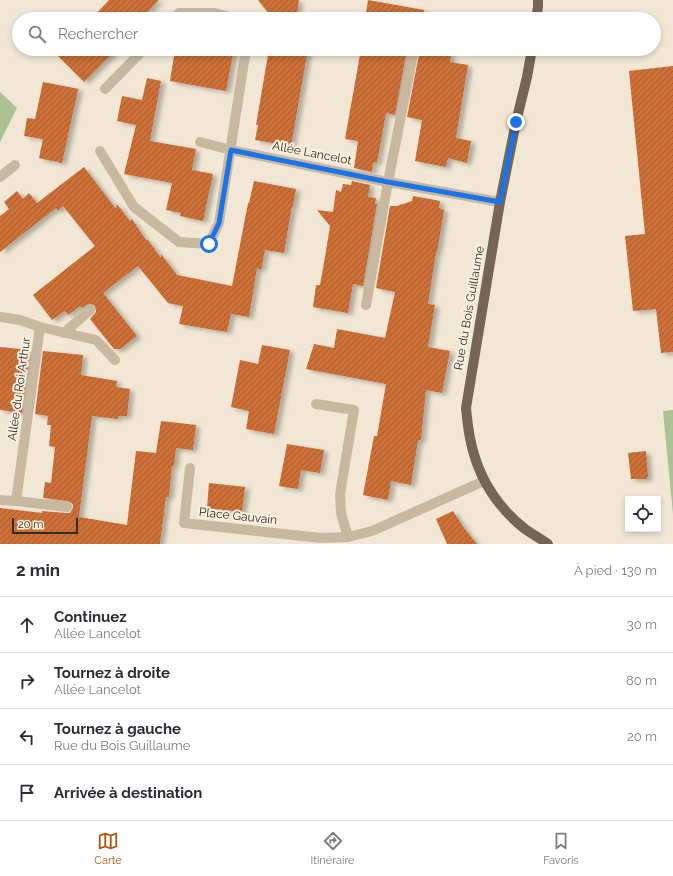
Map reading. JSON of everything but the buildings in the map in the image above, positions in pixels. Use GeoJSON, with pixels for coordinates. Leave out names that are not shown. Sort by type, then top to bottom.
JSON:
{"type":"FeatureCollection","features":[{"type":"Feature","properties":{"kind":"main road"},"geometry":{"type":"LineString","coordinates":[[537,12],[538,0]]}},
{"type":"Feature","properties":{"kind":"main road","name":"Rue du Bois Guillaume"},"geometry":{"type":"LineString","coordinates":[[531,56],[500,202],[466,408],[470,439],[476,461],[484,481],[496,500],[511,516],[526,529],[548,544]]}},
{"type":"Feature","properties":{"kind":"street"},"geometry":{"type":"LineString","coordinates":[[105,89],[137,56]]}},
{"type":"Feature","properties":{"kind":"street"},"geometry":{"type":"LineString","coordinates":[[100,151],[134,207],[179,242],[209,244],[219,223],[245,56]]}},
{"type":"Feature","properties":{"kind":"street"},"geometry":{"type":"LineString","coordinates":[[366,306],[413,56]]}},
{"type":"Feature","properties":{"kind":"street","name":"Allée Lancelot"},"geometry":{"type":"LineString","coordinates":[[200,142],[231,150],[388,182],[500,202]]}},
{"type":"Feature","properties":{"kind":"street"},"geometry":{"type":"LineString","coordinates":[[0,177],[15,166]]}},
{"type":"Feature","properties":{"kind":"street"},"geometry":{"type":"LineString","coordinates":[[64,333],[90,310]]}},
{"type":"Feature","properties":{"kind":"street","name":"Allée du Roi Arthur"},"geometry":{"type":"LineString","coordinates":[[0,317],[20,320],[40,327],[96,340],[115,360]]}},
{"type":"Feature","properties":{"kind":"street","name":"Allée du Roi Arthur"},"geometry":{"type":"LineString","coordinates":[[16,501],[40,327]]}},
{"type":"Feature","properties":{"kind":"street"},"geometry":{"type":"LineString","coordinates":[[316,404],[354,410],[340,494],[341,513],[348,537]]}},
{"type":"Feature","properties":{"kind":"street","name":"Place Gauvain"},"geometry":{"type":"LineString","coordinates":[[190,468],[184,523],[320,541],[372,532],[484,481]]}},
{"type":"Feature","properties":{"kind":"street"},"geometry":{"type":"LineString","coordinates":[[0,500],[67,507]]}},
{"type":"Feature","properties":{"kind":"green space"},"geometry":{"type":"Polygon","coordinates":[[[0,92],[17,108],[0,142],[0,92]]]}},
{"type":"Feature","properties":{"kind":"green space"},"geometry":{"type":"Polygon","coordinates":[[[673,410],[673,514],[663,411],[673,410]]]}},
{"type":"Feature","properties":{"kind":"route"},"geometry":{"type":"LineString","coordinates":[[209,244],[219,223],[231,150],[388,182],[500,202],[516,122]]}}]}
